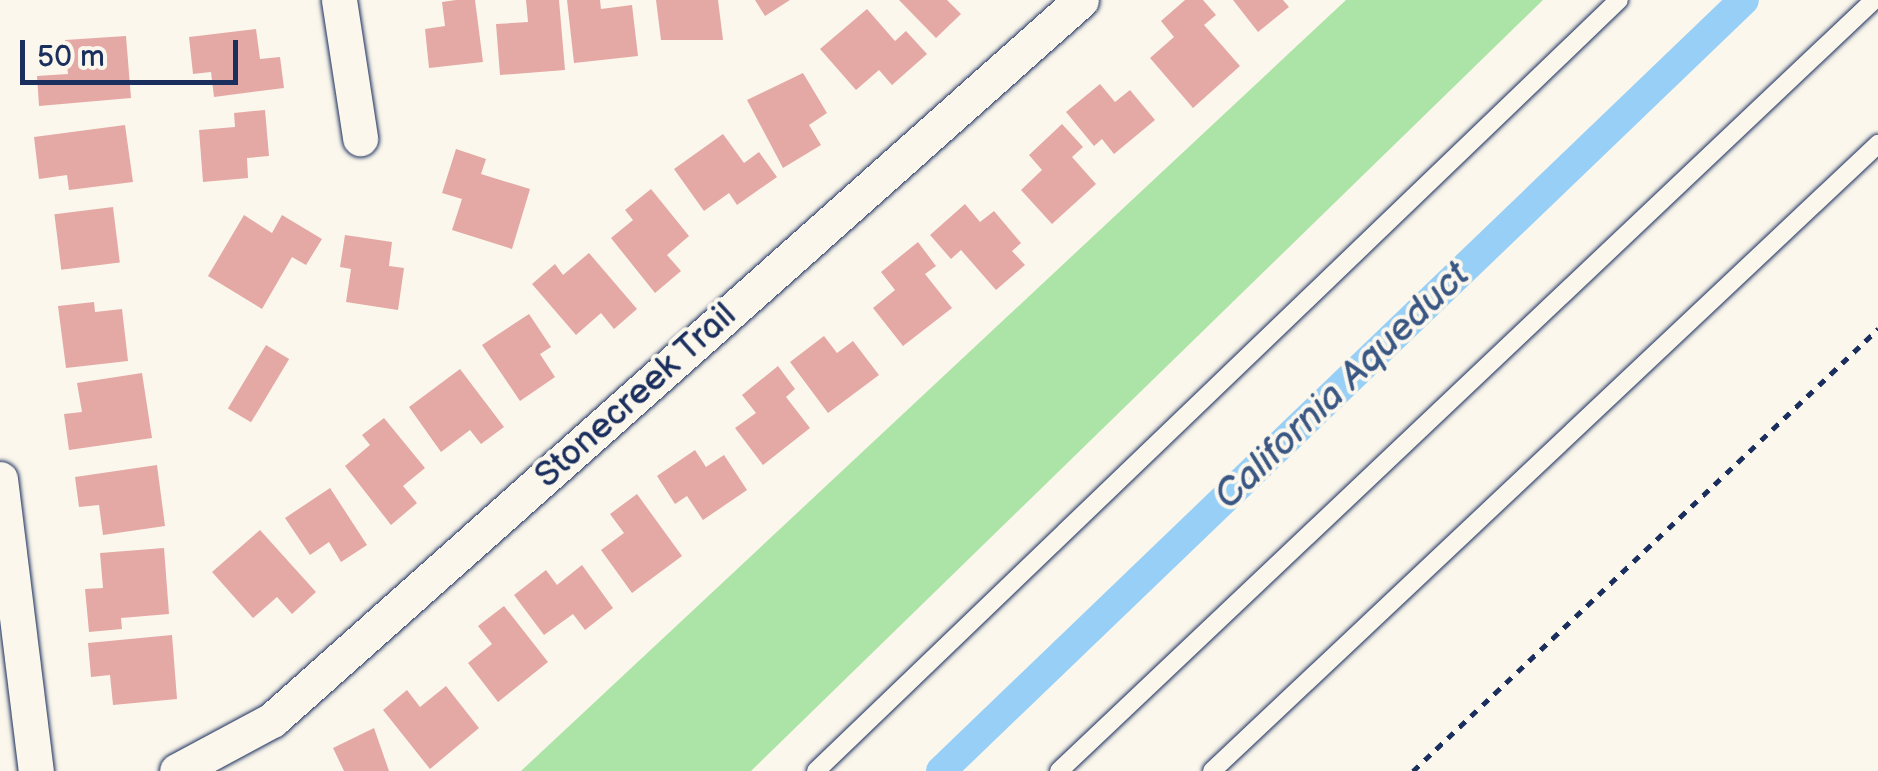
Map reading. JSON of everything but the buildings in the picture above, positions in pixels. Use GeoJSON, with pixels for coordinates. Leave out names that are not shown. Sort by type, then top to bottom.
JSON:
{"type":"FeatureCollection","features":[{"type":"Feature","properties":{"kind":"street"},"geometry":{"type":"LineString","coordinates":[[339,0],[360,138]]}},
{"type":"Feature","properties":{"kind":"street","name":"Stonecreek Trail"},"geometry":{"type":"LineString","coordinates":[[177,771],[272,720],[1081,0]]}},
{"type":"Feature","properties":{"kind":"street"},"geometry":{"type":"LineString","coordinates":[[0,480],[36,771]]}},
{"type":"Feature","properties":{"kind":"lane"},"geometry":{"type":"LineString","coordinates":[[816,771],[1619,0]]}},
{"type":"Feature","properties":{"kind":"lane"},"geometry":{"type":"LineString","coordinates":[[1059,771],[1874,0]]}},
{"type":"Feature","properties":{"kind":"lane"},"geometry":{"type":"LineString","coordinates":[[1212,771],[1878,144]]}},
{"type":"Feature","properties":{"kind":"path"},"geometry":{"type":"LineString","coordinates":[[1414,771],[1878,329]]}},
{"type":"Feature","properties":{"kind":"green space"},"geometry":{"type":"Polygon","coordinates":[[[1346,0],[1543,0],[751,771],[521,771],[1346,0]]]}},
{"type":"Feature","properties":{"kind":"waterway","name":"California Aqueduct"},"geometry":{"type":"LineString","coordinates":[[941,771],[1744,0]]}}]}
